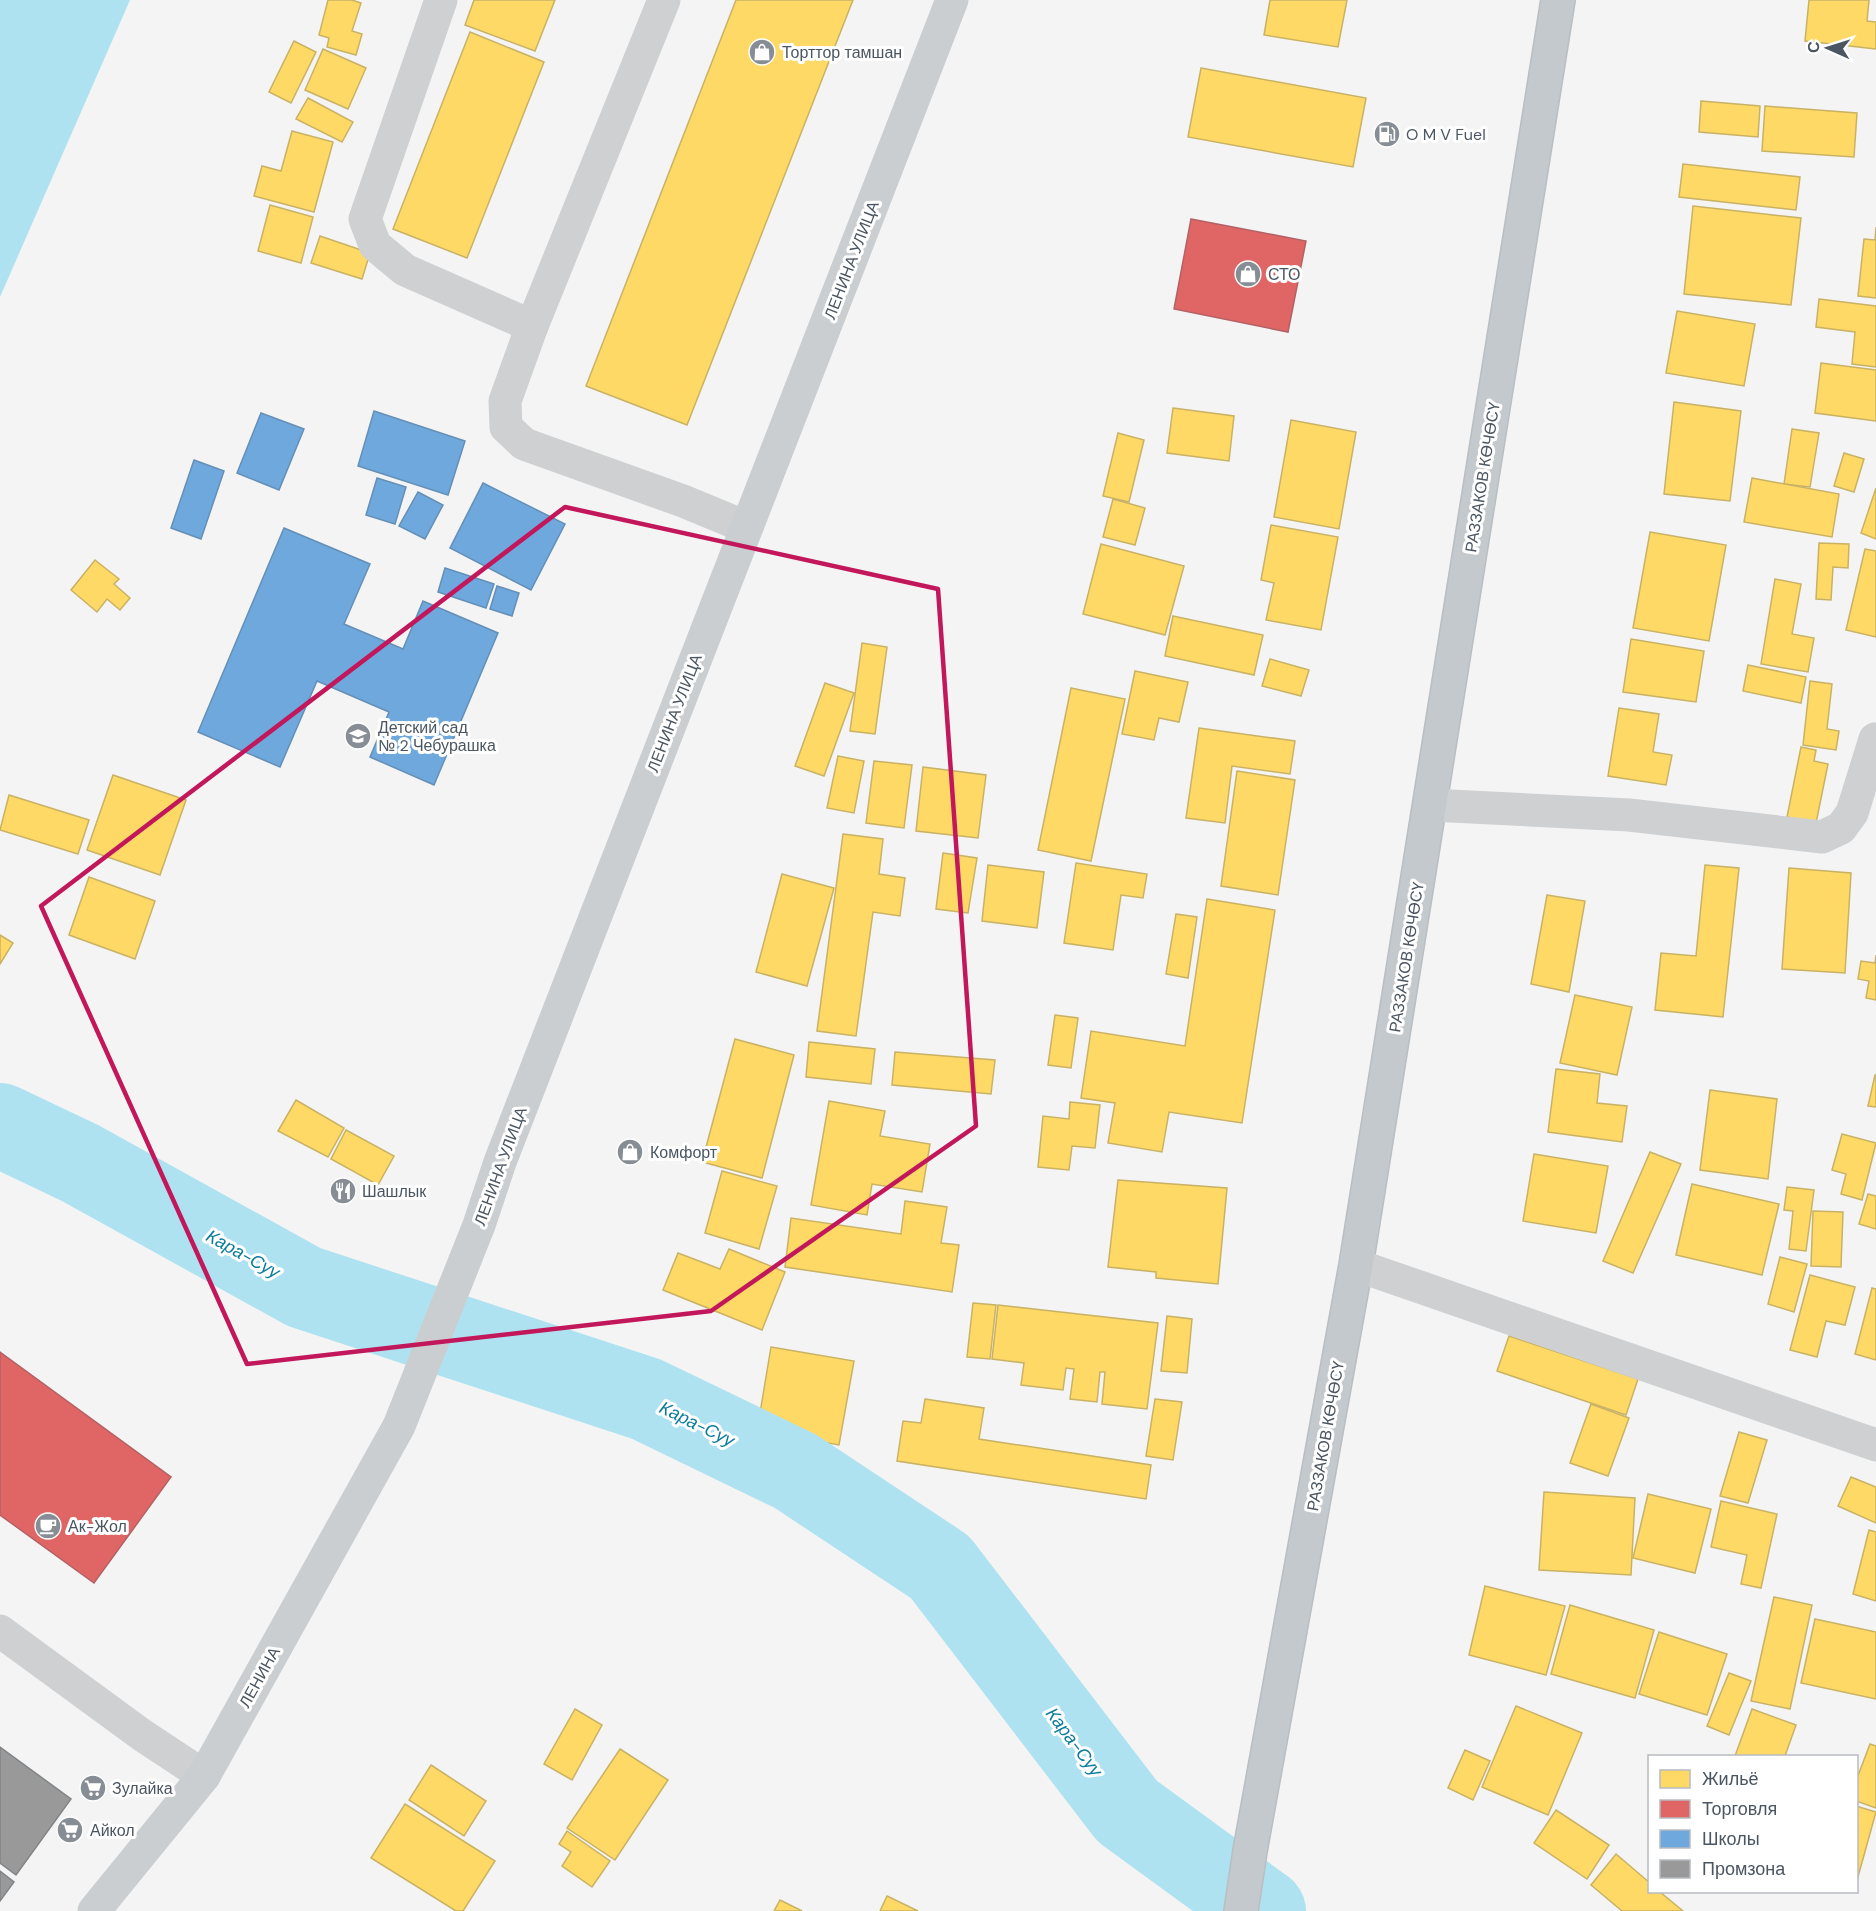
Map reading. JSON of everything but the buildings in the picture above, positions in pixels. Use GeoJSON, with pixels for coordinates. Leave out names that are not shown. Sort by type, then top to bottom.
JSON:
{"type":"FeatureCollection","features":[{"type":"Feature","properties":{"kind":"highway","name":"РАЗЗАКОВ КӨЧӨСҮ"},"geometry":{"type":"LineString","coordinates":[[1241,1911],[1356,1265],[1558,0]]}},
{"type":"Feature","properties":{"kind":"main road","name":"ЛЕНИНА УЛИЦА"},"geometry":{"type":"LineString","coordinates":[[399,1426],[479,1225],[500,1162],[952,0]]}},
{"type":"Feature","properties":{"kind":"main road","name":"ЛЕНИНА"},"geometry":{"type":"LineString","coordinates":[[94,1911],[204,1776],[399,1426]]}},
{"type":"Feature","properties":{"kind":"street"},"geometry":{"type":"LineString","coordinates":[[441,0],[365,219],[375,245],[405,270],[532,326]]}},
{"type":"Feature","properties":{"kind":"street"},"geometry":{"type":"LineString","coordinates":[[663,0],[532,326],[505,401],[506,427],[524,444],[683,501],[746,527]]}},
{"type":"Feature","properties":{"kind":"street"},"geometry":{"type":"LineString","coordinates":[[1431,805],[1629,815],[1822,837],[1841,828],[1851,813],[1875,739]]}},
{"type":"Feature","properties":{"kind":"street"},"geometry":{"type":"LineString","coordinates":[[1356,1265],[1876,1445]]}},
{"type":"Feature","properties":{"kind":"street"},"geometry":{"type":"LineString","coordinates":[[0,1631],[142,1735],[204,1776]]}},
{"type":"Feature","properties":{"kind":"highlighted area"},"geometry":{"type":"Polygon","coordinates":[[[565,507],[938,589],[976,1126],[711,1311],[247,1364],[41,906],[565,507]]]}},
{"type":"Feature","properties":{"kind":"water"},"geometry":{"type":"Polygon","coordinates":[[[0,0],[130,0],[0,297],[0,0]]]}},
{"type":"Feature","properties":{"kind":"waterway","name":"Кара-Суу"},"geometry":{"type":"LineString","coordinates":[[0,1125],[80,1163],[304,1287],[646,1399],[795,1471],[940,1567],[1127,1811],[1264,1911]]}},
{"type":"Feature","properties":{"kind":"place","name":"Торттор тамшан"},"geometry":{"type":"Point","coordinates":[762,52]}},
{"type":"Feature","properties":{"kind":"place","name":"O M V Fuel"},"geometry":{"type":"Point","coordinates":[1387,134]}},
{"type":"Feature","properties":{"kind":"place","name":"СТО"},"geometry":{"type":"Point","coordinates":[1248,274]}},
{"type":"Feature","properties":{"kind":"place","name":"Детский сад № 2 Чебурашка"},"geometry":{"type":"Point","coordinates":[358,736]}},
{"type":"Feature","properties":{"kind":"place","name":"Комфорт"},"geometry":{"type":"Point","coordinates":[630,1152]}},
{"type":"Feature","properties":{"kind":"place","name":"Шашлык"},"geometry":{"type":"Point","coordinates":[343,1191]}},
{"type":"Feature","properties":{"kind":"place","name":"Ак-Жол"},"geometry":{"type":"Point","coordinates":[48,1526]}},
{"type":"Feature","properties":{"kind":"place","name":"Зулайка"},"geometry":{"type":"Point","coordinates":[93,1788]}},
{"type":"Feature","properties":{"kind":"place","name":"Айкол"},"geometry":{"type":"Point","coordinates":[70,1830]}}]}
